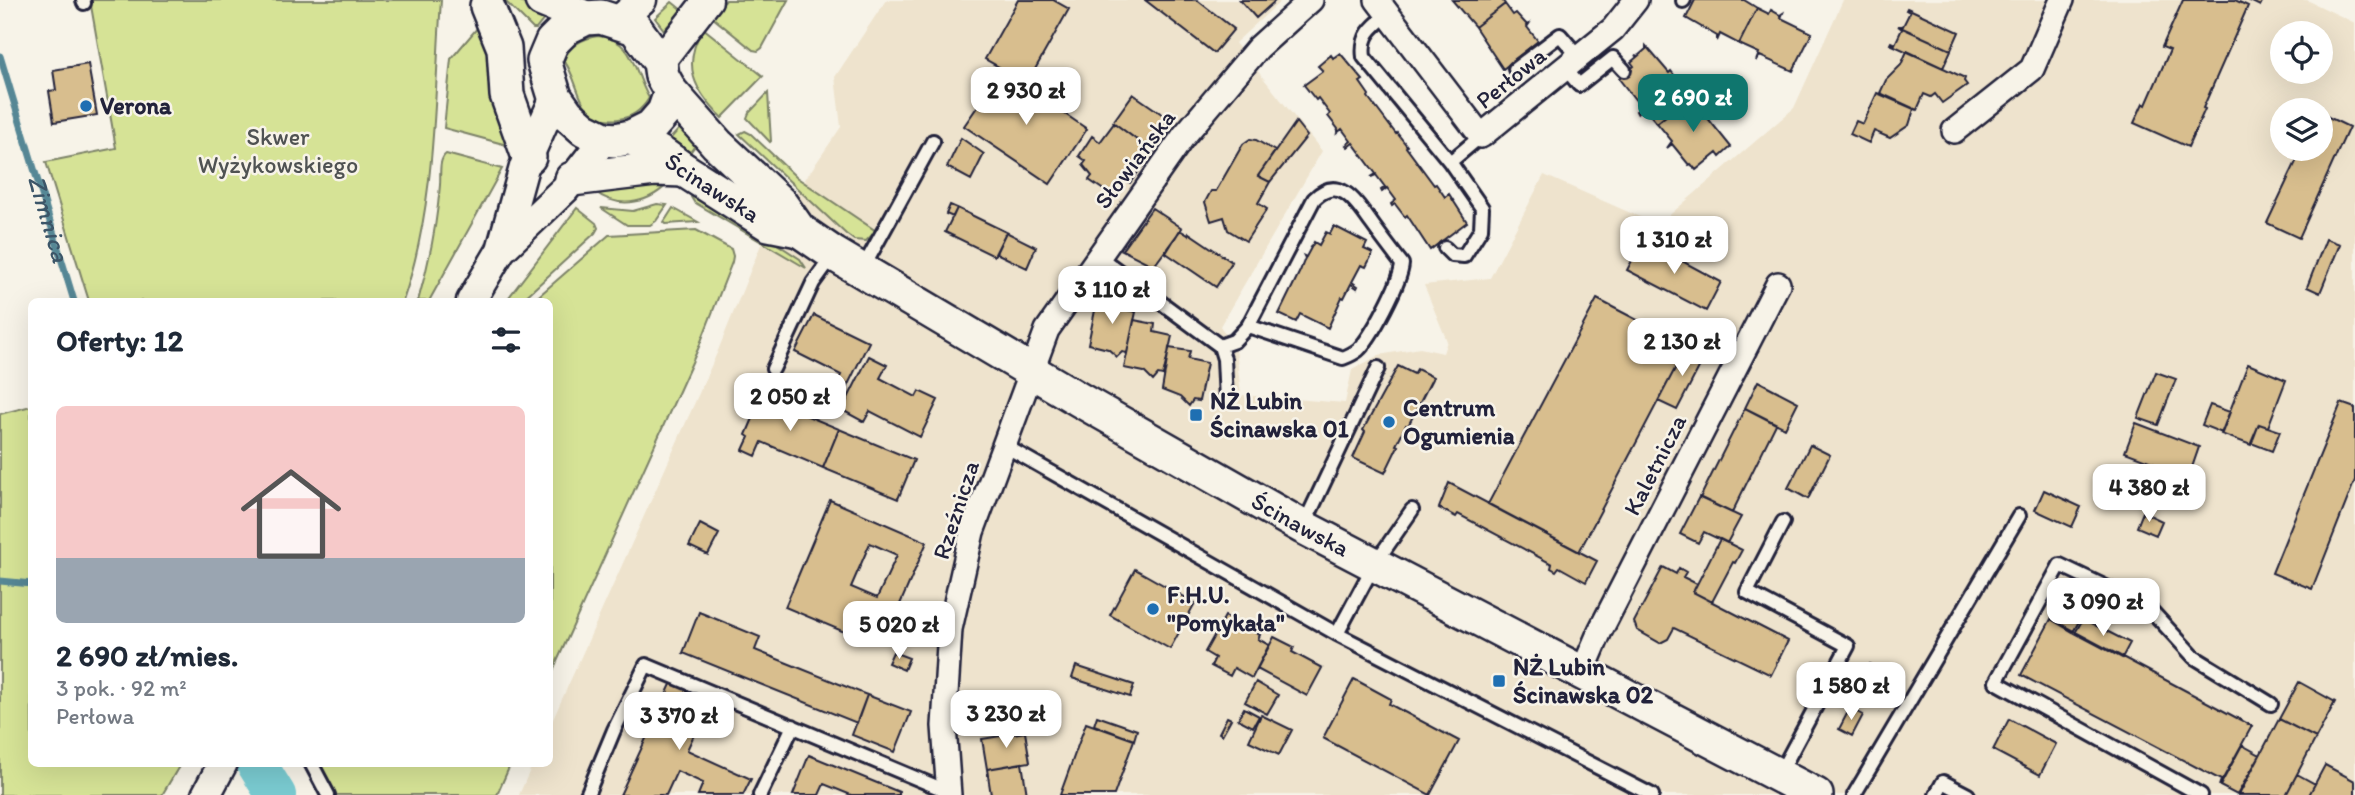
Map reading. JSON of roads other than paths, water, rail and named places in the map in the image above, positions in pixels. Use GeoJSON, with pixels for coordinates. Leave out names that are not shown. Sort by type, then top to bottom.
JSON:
{"type":"FeatureCollection","features":[{"type":"Feature","properties":{"kind":"main road"},"geometry":{"type":"LineString","coordinates":[[485,3],[544,61],[555,97],[584,129],[618,138],[651,127],[664,112],[665,77],[635,28],[615,13],[542,0]]}},
{"type":"Feature","properties":{"kind":"main road"},"geometry":{"type":"LineString","coordinates":[[485,3],[503,48],[507,95],[529,157]]}},
{"type":"Feature","properties":{"kind":"main road"},"geometry":{"type":"LineString","coordinates":[[544,61],[552,42],[567,27],[615,13]]}},
{"type":"Feature","properties":{"kind":"main road","name":"Ścinawska"},"geometry":{"type":"LineString","coordinates":[[665,77],[717,144],[780,204],[799,230],[848,262],[1032,372],[1303,527],[1816,795]]}},
{"type":"Feature","properties":{"kind":"main road","name":"Ścinawska"},"geometry":{"type":"LineString","coordinates":[[618,138],[663,155],[769,224],[799,230]]}},
{"type":"Feature","properties":{"kind":"main road"},"geometry":{"type":"LineString","coordinates":[[572,179],[654,169],[684,170]]}},
{"type":"Feature","properties":{"kind":"street"},"geometry":{"type":"LineString","coordinates":[[665,77],[708,0]]}},
{"type":"Feature","properties":{"kind":"street","name":"Słowiańska"},"geometry":{"type":"LineString","coordinates":[[1032,372],[1047,330],[1183,136],[1258,48],[1311,0]]}},
{"type":"Feature","properties":{"kind":"street","name":"Perłowa"},"geometry":{"type":"LineString","coordinates":[[1382,7],[1481,136],[1613,29],[1636,0]]}},
{"type":"Feature","properties":{"kind":"street"},"geometry":{"type":"LineString","coordinates":[[1954,131],[2032,69],[2062,0]]}},
{"type":"Feature","properties":{"kind":"street"},"geometry":{"type":"LineString","coordinates":[[473,298],[501,250],[529,157],[555,97]]}},
{"type":"Feature","properties":{"kind":"street"},"geometry":{"type":"LineString","coordinates":[[501,250],[572,179],[618,138]]}},
{"type":"Feature","properties":{"kind":"street","name":"Kaletnicza"},"geometry":{"type":"LineString","coordinates":[[1582,673],[1612,607],[1778,284]]}},
{"type":"Feature","properties":{"kind":"street","name":"Rzeźnicza"},"geometry":{"type":"LineString","coordinates":[[949,794],[944,726],[950,629],[972,532],[1032,372]]}},
{"type":"Feature","properties":{"kind":"street"},"geometry":{"type":"LineString","coordinates":[[206,795],[221,767]]}},
{"type":"Feature","properties":{"kind":"lane"},"geometry":{"type":"LineString","coordinates":[[1382,7],[1365,36],[1364,57],[1450,162],[1482,208],[1481,229],[1464,256],[1452,255],[1445,248]]}},
{"type":"Feature","properties":{"kind":"lane"},"geometry":{"type":"LineString","coordinates":[[1515,69],[1560,35],[1579,85],[1614,58],[1624,69]]}},
{"type":"Feature","properties":{"kind":"lane"},"geometry":{"type":"LineString","coordinates":[[1450,162],[1481,136]]}},
{"type":"Feature","properties":{"kind":"lane"},"geometry":{"type":"LineString","coordinates":[[774,369],[813,283],[848,262],[933,141]]}},
{"type":"Feature","properties":{"kind":"lane"},"geometry":{"type":"LineString","coordinates":[[1220,346],[1234,341],[1248,326],[1314,199],[1322,191],[1334,189],[1352,197],[1402,264],[1400,278],[1364,343],[1343,358],[1248,326]]}},
{"type":"Feature","properties":{"kind":"lane"},"geometry":{"type":"LineString","coordinates":[[1098,256],[1220,346],[1224,359],[1226,400]]}},
{"type":"Feature","properties":{"kind":"lane"},"geometry":{"type":"LineString","coordinates":[[1303,527],[1378,368]]}},
{"type":"Feature","properties":{"kind":"lane"},"geometry":{"type":"LineString","coordinates":[[1005,446],[1337,634],[1652,795]]}},
{"type":"Feature","properties":{"kind":"lane"},"geometry":{"type":"LineString","coordinates":[[1337,634],[1374,565],[1412,510]]}},
{"type":"Feature","properties":{"kind":"lane"},"geometry":{"type":"LineString","coordinates":[[1854,795],[2019,516]]}},
{"type":"Feature","properties":{"kind":"lane"},"geometry":{"type":"LineString","coordinates":[[1779,776],[1848,646],[1746,592],[1783,522]]}},
{"type":"Feature","properties":{"kind":"lane"},"geometry":{"type":"LineString","coordinates":[[2202,795],[1996,682],[2060,565],[2148,607],[2193,657],[2271,704]]}},
{"type":"Feature","properties":{"kind":"lane"},"geometry":{"type":"LineString","coordinates":[[587,795],[614,730],[646,665],[949,794]]}},
{"type":"Feature","properties":{"kind":"lane"},"geometry":{"type":"LineString","coordinates":[[760,795],[793,726]]}},
{"type":"Feature","properties":{"kind":"lane"},"geometry":{"type":"LineString","coordinates":[[313,767],[328,795]]}},
{"type":"Feature","properties":{"kind":"lane"},"geometry":{"type":"LineString","coordinates":[[1936,795],[1943,782],[1968,795]]}},
{"type":"Feature","properties":{"kind":"waterway","name":"Zimnica"},"geometry":{"type":"LineString","coordinates":[[0,56],[73,298]]}},
{"type":"Feature","properties":{"kind":"waterway"},"geometry":{"type":"LineString","coordinates":[[0,581],[28,584]]}},
{"type":"Feature","properties":{"kind":"waterway","name":"Zimnica"},"geometry":{"type":"LineString","coordinates":[[258,767],[276,795]]}},
{"type":"Feature","properties":{"kind":"place","name":"Verona"},"geometry":{"type":"Point","coordinates":[86,106]}},
{"type":"Feature","properties":{"kind":"place","name":"NŻ Lubin Ścinawska 01"},"geometry":{"type":"Point","coordinates":[1196,415]}},
{"type":"Feature","properties":{"kind":"place","name":"Centrum Ogumienia"},"geometry":{"type":"Point","coordinates":[1389,422]}},
{"type":"Feature","properties":{"kind":"place","name":"F.H.U. \"Pomykała\""},"geometry":{"type":"Point","coordinates":[1153,609]}},
{"type":"Feature","properties":{"kind":"place","name":"NŻ Lubin Ścinawska 02"},"geometry":{"type":"Point","coordinates":[1499,681]}},
{"type":"Feature","properties":{"kind":"park label","name":"Skwer Wyżykowskiego"},"geometry":{"type":"Point","coordinates":[278,151]}}]}
